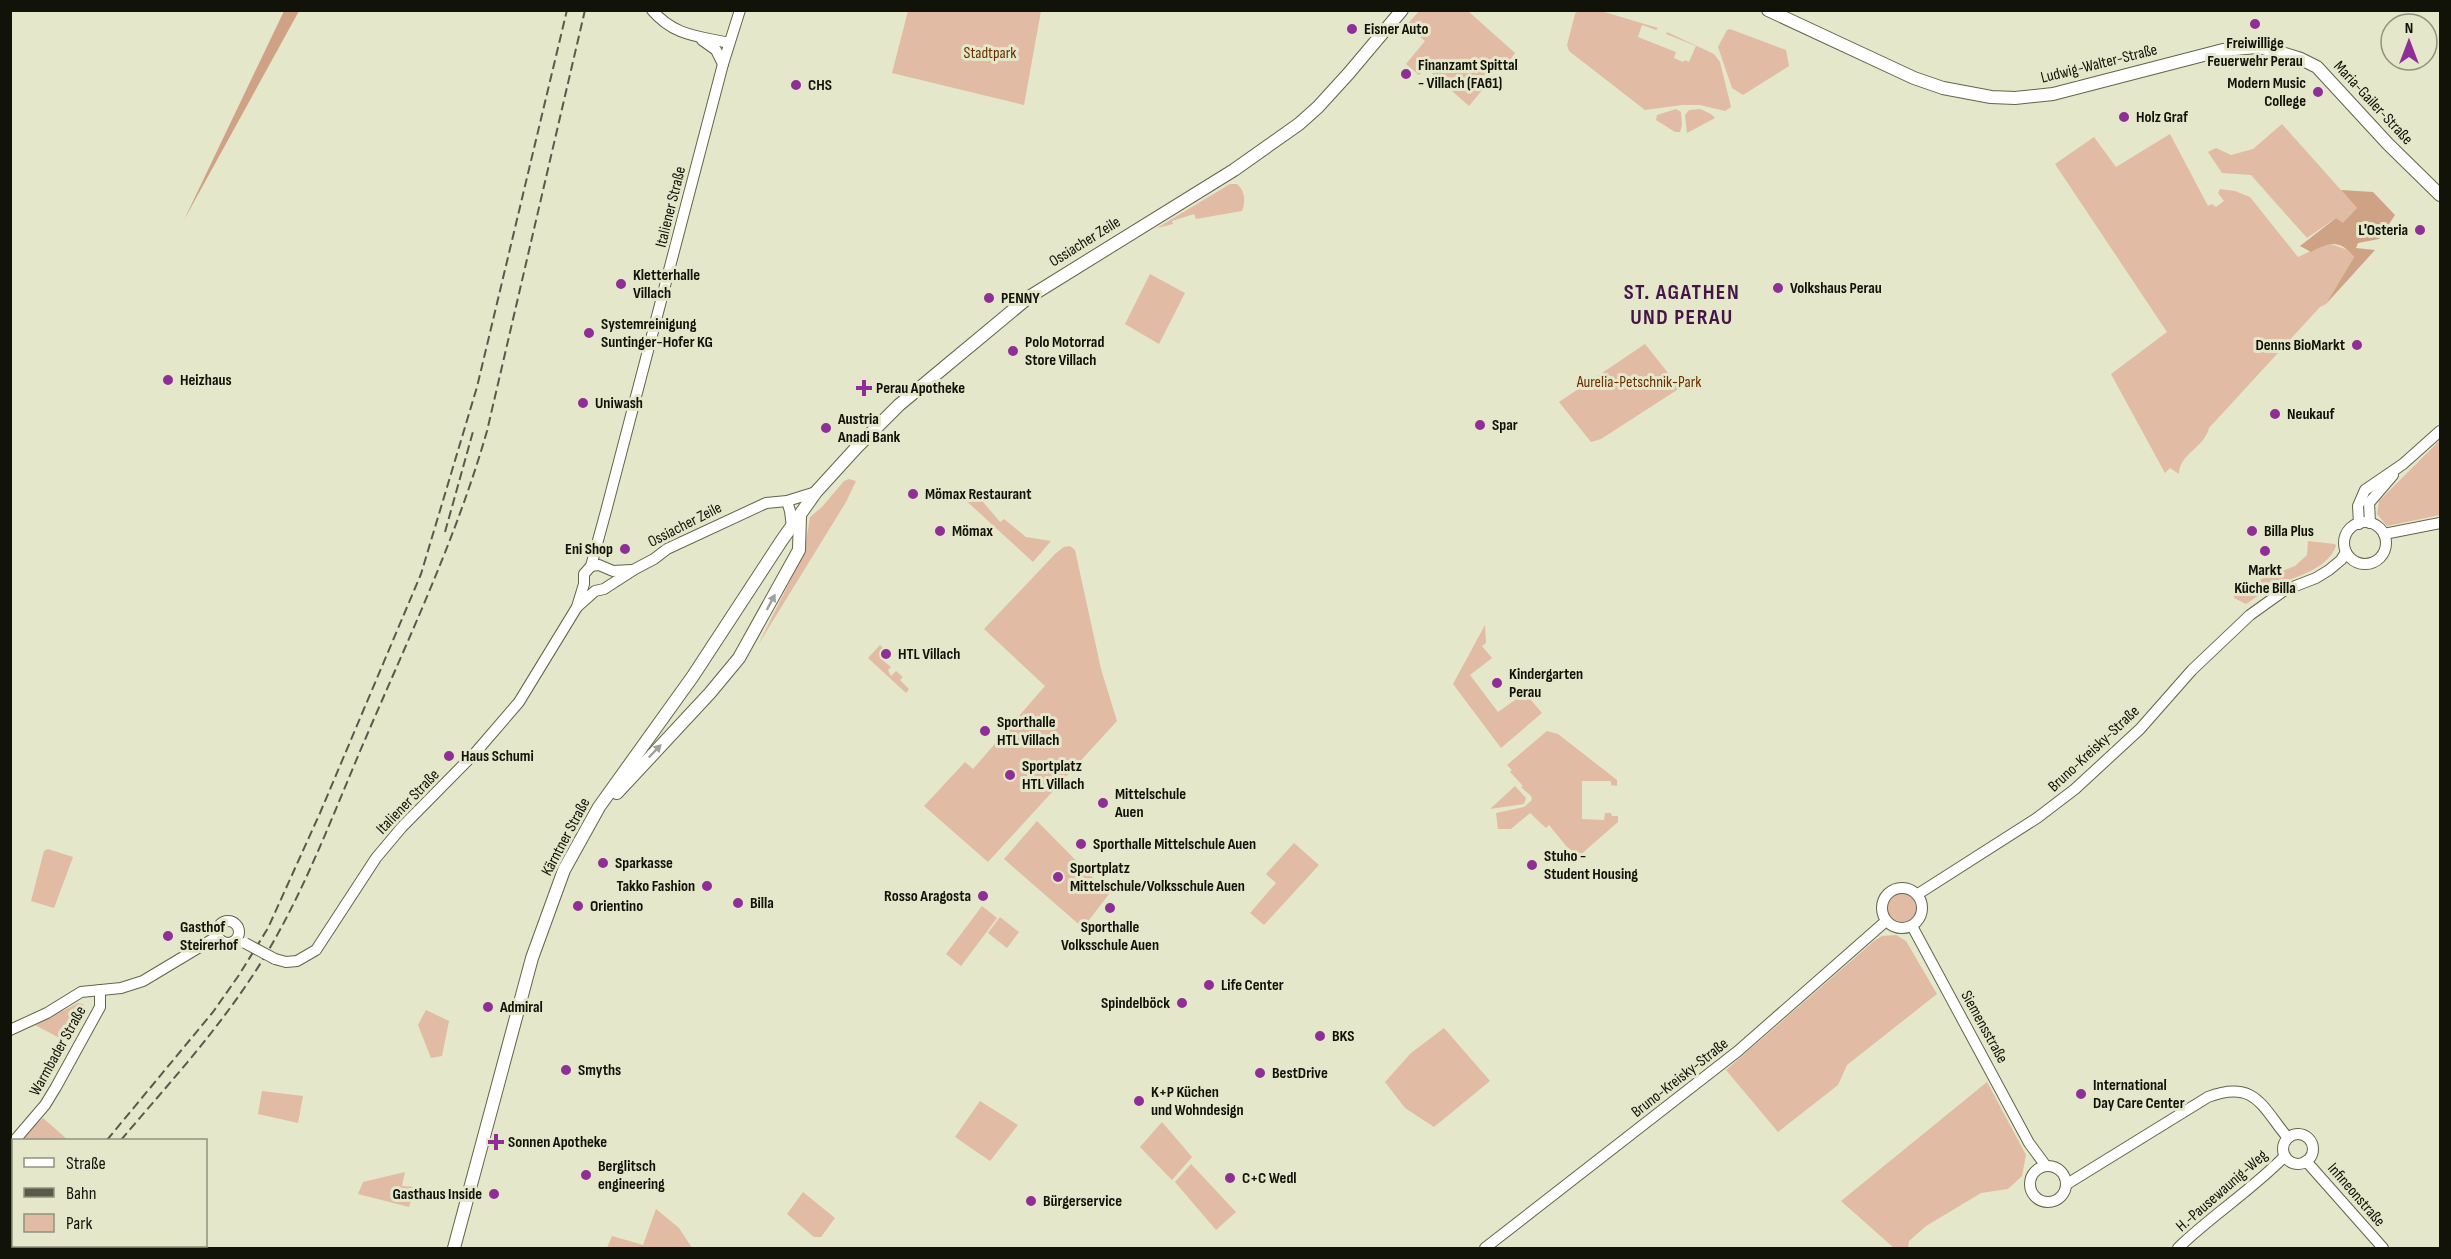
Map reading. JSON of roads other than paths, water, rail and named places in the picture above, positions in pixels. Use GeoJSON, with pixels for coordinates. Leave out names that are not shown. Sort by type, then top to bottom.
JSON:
{"type":"FeatureCollection","features":[{"type":"Feature","properties":{"kind":"main road","name":"Ossiacher Zeile"},"geometry":{"type":"LineString","coordinates":[[816,492],[899,405],[1029,297],[1234,170],[1299,124],[1342,81],[1402,10]]}},
{"type":"Feature","properties":{"kind":"main road","name":"Ludwig-Walter-Straße"},"geometry":{"type":"LineString","coordinates":[[1768,10],[1914,78],[1943,88],[1991,97],[2014,98],[2053,94],[2223,50],[2249,47],[2272,50]]}},
{"type":"Feature","properties":{"kind":"main road","name":"Maria-Gailer-Straße"},"geometry":{"type":"LineString","coordinates":[[2272,50],[2301,59],[2317,67],[2388,144],[2440,195]]}},
{"type":"Feature","properties":{"kind":"main road","name":"Kärntner Straße"},"geometry":{"type":"LineString","coordinates":[[454,1248],[532,958],[564,870],[599,807],[693,676],[816,492]]}},
{"type":"Feature","properties":{"kind":"main road"},"geometry":{"type":"LineString","coordinates":[[599,807],[617,793],[710,693],[739,658],[799,550],[800,515]]}},
{"type":"Feature","properties":{"kind":"street"},"geometry":{"type":"LineString","coordinates":[[652,10],[660,20],[678,32],[729,43]]}},
{"type":"Feature","properties":{"kind":"street","name":"Italiener Straße"},"geometry":{"type":"LineString","coordinates":[[577,607],[595,591],[604,589],[608,585],[609,576],[598,567],[595,550],[639,392],[723,64],[740,10]]}},
{"type":"Feature","properties":{"kind":"street"},"geometry":{"type":"LineString","coordinates":[[697,36],[716,50],[723,64]]}},
{"type":"Feature","properties":{"kind":"street","name":"Bruno-Kreisky-Straße"},"geometry":{"type":"LineString","coordinates":[[1918,894],[2037,818],[2075,789],[2140,729],[2192,670],[2250,615],[2285,590],[2316,578],[2350,556],[2346,536],[2364,524],[2372,497],[2403,464],[2440,431]]}},
{"type":"Feature","properties":{"kind":"street","name":"Ossiacher Zeile"},"geometry":{"type":"LineString","coordinates":[[608,585],[654,560],[667,549],[766,503],[787,501],[816,492]]}},
{"type":"Feature","properties":{"kind":"street"},"geometry":{"type":"LineString","coordinates":[[787,501],[792,527]]}},
{"type":"Feature","properties":{"kind":"street"},"geometry":{"type":"LineString","coordinates":[[2350,556],[2367,564],[2384,554],[2385,537],[2378,527],[2364,524]]}},
{"type":"Feature","properties":{"kind":"street"},"geometry":{"type":"LineString","coordinates":[[2385,537],[2440,525]]}},
{"type":"Feature","properties":{"kind":"street","name":"Italiener Straße"},"geometry":{"type":"LineString","coordinates":[[241,941],[275,959],[286,962],[297,961],[316,950],[370,867],[395,835],[476,752],[519,702],[577,607],[584,584],[584,574],[598,567]]}},
{"type":"Feature","properties":{"kind":"street","name":"Ossiacher Zeile"},"geometry":{"type":"LineString","coordinates":[[598,567],[613,571],[632,570]]}},
{"type":"Feature","properties":{"kind":"street"},"geometry":{"type":"LineString","coordinates":[[584,584],[595,591]]}},
{"type":"Feature","properties":{"kind":"street"},"geometry":{"type":"LineString","coordinates":[[1902,887],[1918,894],[1922,912],[1912,926],[1896,927],[1886,921],[1882,903],[1890,891],[1902,887]]}},
{"type":"Feature","properties":{"kind":"street","name":"Bruno-Kreisky-Straße"},"geometry":{"type":"LineString","coordinates":[[1485,1248],[1738,1051],[1886,921]]}},
{"type":"Feature","properties":{"kind":"street"},"geometry":{"type":"LineString","coordinates":[[230,922],[237,926],[241,941],[225,942],[218,936],[219,926],[230,922]]}},
{"type":"Feature","properties":{"kind":"street","name":"Siemensstraße"},"geometry":{"type":"LineString","coordinates":[[1912,926],[2029,1143],[2032,1159],[2043,1167]]}},
{"type":"Feature","properties":{"kind":"street","name":"Warmbader Straße"},"geometry":{"type":"LineString","coordinates":[[16,1139],[45,1105],[56,1087],[99,1007],[100,990],[131,986],[143,981],[218,936]]}},
{"type":"Feature","properties":{"kind":"street"},"geometry":{"type":"LineString","coordinates":[[10,1030],[47,1013],[75,995],[100,990]]}},
{"type":"Feature","properties":{"kind":"street"},"geometry":{"type":"LineString","coordinates":[[2066,1180],[2088,1170],[2208,1097],[2230,1091],[2243,1090],[2257,1099],[2288,1138],[2284,1144],[2284,1156]]}},
{"type":"Feature","properties":{"kind":"street","name":"Infineonstraße"},"geometry":{"type":"LineString","coordinates":[[2288,1138],[2301,1135],[2309,1140],[2312,1149],[2307,1161]]}},
{"type":"Feature","properties":{"kind":"street","name":"Infineonstraße"},"geometry":{"type":"LineString","coordinates":[[2284,1156],[2292,1163],[2307,1161]]}},
{"type":"Feature","properties":{"kind":"street","name":"H.-Pausewaunig-Weg"},"geometry":{"type":"LineString","coordinates":[[2178,1248],[2271,1170],[2284,1156]]}},
{"type":"Feature","properties":{"kind":"street","name":"Infineonstraße"},"geometry":{"type":"LineString","coordinates":[[2307,1161],[2342,1204],[2383,1248]]}},
{"type":"Feature","properties":{"kind":"street"},"geometry":{"type":"LineString","coordinates":[[2043,1167],[2057,1168],[2066,1180],[2064,1192],[2056,1200],[2040,1200],[2032,1192],[2030,1184],[2043,1167]]}},
{"type":"Feature","properties":{"kind":"railway"},"geometry":{"type":"LineString","coordinates":[[108,1139],[213,1012],[268,928],[320,813],[421,574],[477,387],[567,10]]}},
{"type":"Feature","properties":{"kind":"railway"},"geometry":{"type":"LineString","coordinates":[[122,1139],[219,1023],[249,981],[284,923],[314,861],[432,585],[462,509],[487,431],[585,10]]}},
{"type":"Feature","properties":{"kind":"railway"},"geometry":{"type":"LineString","coordinates":[[445,532],[474,428]]}},
{"type":"Feature","properties":{"kind":"place","name":"Freiwillige Feuerwehr Perau"},"geometry":{"type":"Point","coordinates":[2255,24]}},
{"type":"Feature","properties":{"kind":"place","name":"Eisner Auto"},"geometry":{"type":"Point","coordinates":[1352,29]}},
{"type":"Feature","properties":{"kind":"place","name":"Finanzamt Spittal - Villach (FA61)"},"geometry":{"type":"Point","coordinates":[1406,74]}},
{"type":"Feature","properties":{"kind":"place","name":"CHS"},"geometry":{"type":"Point","coordinates":[796,85]}},
{"type":"Feature","properties":{"kind":"place","name":"Modern Music College"},"geometry":{"type":"Point","coordinates":[2318,92]}},
{"type":"Feature","properties":{"kind":"place","name":"Holz Graf"},"geometry":{"type":"Point","coordinates":[2124,117]}},
{"type":"Feature","properties":{"kind":"place","name":"L'Osteria"},"geometry":{"type":"Point","coordinates":[2420,230]}},
{"type":"Feature","properties":{"kind":"place","name":"Kletterhalle Villach"},"geometry":{"type":"Point","coordinates":[621,284]}},
{"type":"Feature","properties":{"kind":"place","name":"Volkshaus Perau"},"geometry":{"type":"Point","coordinates":[1778,288]}},
{"type":"Feature","properties":{"kind":"place","name":"PENNY"},"geometry":{"type":"Point","coordinates":[989,298]}},
{"type":"Feature","properties":{"kind":"place","name":"Systemreinigung Suntinger-Hofer KG"},"geometry":{"type":"Point","coordinates":[589,333]}},
{"type":"Feature","properties":{"kind":"place","name":"Denns BioMarkt"},"geometry":{"type":"Point","coordinates":[2357,345]}},
{"type":"Feature","properties":{"kind":"place","name":"Polo Motorrad Store Villach"},"geometry":{"type":"Point","coordinates":[1013,351]}},
{"type":"Feature","properties":{"kind":"place","name":"Heizhaus"},"geometry":{"type":"Point","coordinates":[168,380]}},
{"type":"Feature","properties":{"kind":"place","name":"Perau Apotheke"},"geometry":{"type":"Point","coordinates":[864,388]}},
{"type":"Feature","properties":{"kind":"place","name":"Uniwash"},"geometry":{"type":"Point","coordinates":[583,403]}},
{"type":"Feature","properties":{"kind":"place","name":"Neukauf"},"geometry":{"type":"Point","coordinates":[2275,414]}},
{"type":"Feature","properties":{"kind":"place","name":"Spar"},"geometry":{"type":"Point","coordinates":[1480,425]}},
{"type":"Feature","properties":{"kind":"place","name":"Austria Anadi Bank"},"geometry":{"type":"Point","coordinates":[826,428]}},
{"type":"Feature","properties":{"kind":"place","name":"Mömax Restaurant"},"geometry":{"type":"Point","coordinates":[913,494]}},
{"type":"Feature","properties":{"kind":"place","name":"Mömax"},"geometry":{"type":"Point","coordinates":[940,531]}},
{"type":"Feature","properties":{"kind":"place","name":"Billa Plus"},"geometry":{"type":"Point","coordinates":[2252,531]}},
{"type":"Feature","properties":{"kind":"place","name":"Eni Shop"},"geometry":{"type":"Point","coordinates":[625,549]}},
{"type":"Feature","properties":{"kind":"place","name":"Markt Küche Billa"},"geometry":{"type":"Point","coordinates":[2265,551]}},
{"type":"Feature","properties":{"kind":"place","name":"HTL Villach"},"geometry":{"type":"Point","coordinates":[886,654]}},
{"type":"Feature","properties":{"kind":"place","name":"Kindergarten Perau"},"geometry":{"type":"Point","coordinates":[1497,683]}},
{"type":"Feature","properties":{"kind":"place","name":"Sporthalle HTL Villach"},"geometry":{"type":"Point","coordinates":[985,731]}},
{"type":"Feature","properties":{"kind":"place","name":"Haus Schumi"},"geometry":{"type":"Point","coordinates":[449,756]}},
{"type":"Feature","properties":{"kind":"place","name":"Sportplatz HTL Villach"},"geometry":{"type":"Point","coordinates":[1010,775]}},
{"type":"Feature","properties":{"kind":"place","name":"Mittelschule Auen"},"geometry":{"type":"Point","coordinates":[1103,803]}},
{"type":"Feature","properties":{"kind":"place","name":"Sporthalle Mittelschule Auen"},"geometry":{"type":"Point","coordinates":[1081,844]}},
{"type":"Feature","properties":{"kind":"place","name":"Sparkasse"},"geometry":{"type":"Point","coordinates":[603,863]}},
{"type":"Feature","properties":{"kind":"place","name":"Stuho - Student Housing"},"geometry":{"type":"Point","coordinates":[1532,865]}},
{"type":"Feature","properties":{"kind":"place","name":"Sportplatz Mittelschule/Volksschule Auen"},"geometry":{"type":"Point","coordinates":[1058,877]}},
{"type":"Feature","properties":{"kind":"place","name":"Takko Fashion"},"geometry":{"type":"Point","coordinates":[707,886]}},
{"type":"Feature","properties":{"kind":"place","name":"Rosso Aragosta"},"geometry":{"type":"Point","coordinates":[983,896]}},
{"type":"Feature","properties":{"kind":"place","name":"Billa"},"geometry":{"type":"Point","coordinates":[738,903]}},
{"type":"Feature","properties":{"kind":"place","name":"Orientino"},"geometry":{"type":"Point","coordinates":[578,906]}},
{"type":"Feature","properties":{"kind":"place","name":"Sporthalle Volksschule Auen"},"geometry":{"type":"Point","coordinates":[1110,908]}},
{"type":"Feature","properties":{"kind":"place","name":"Gasthof Steirerhof"},"geometry":{"type":"Point","coordinates":[168,936]}},
{"type":"Feature","properties":{"kind":"place","name":"Life Center"},"geometry":{"type":"Point","coordinates":[1209,985]}},
{"type":"Feature","properties":{"kind":"place","name":"Spindelböck"},"geometry":{"type":"Point","coordinates":[1182,1003]}},
{"type":"Feature","properties":{"kind":"place","name":"Admiral"},"geometry":{"type":"Point","coordinates":[488,1007]}},
{"type":"Feature","properties":{"kind":"place","name":"BKS"},"geometry":{"type":"Point","coordinates":[1320,1036]}},
{"type":"Feature","properties":{"kind":"place","name":"Smyths"},"geometry":{"type":"Point","coordinates":[566,1070]}},
{"type":"Feature","properties":{"kind":"place","name":"BestDrive"},"geometry":{"type":"Point","coordinates":[1260,1073]}},
{"type":"Feature","properties":{"kind":"place","name":"International Day Care Center"},"geometry":{"type":"Point","coordinates":[2081,1094]}},
{"type":"Feature","properties":{"kind":"place","name":"K+P Küchen und Wohndesign"},"geometry":{"type":"Point","coordinates":[1139,1101]}},
{"type":"Feature","properties":{"kind":"place","name":"Sonnen Apotheke"},"geometry":{"type":"Point","coordinates":[496,1142]}},
{"type":"Feature","properties":{"kind":"place","name":"Berglitsch engineering"},"geometry":{"type":"Point","coordinates":[586,1175]}},
{"type":"Feature","properties":{"kind":"place","name":"C+C Wedl"},"geometry":{"type":"Point","coordinates":[1230,1178]}},
{"type":"Feature","properties":{"kind":"place","name":"Gasthaus Inside"},"geometry":{"type":"Point","coordinates":[494,1194]}},
{"type":"Feature","properties":{"kind":"place","name":"Bürgerservice"},"geometry":{"type":"Point","coordinates":[1031,1201]}},
{"type":"Feature","properties":{"kind":"district","name":"ST. AGATHEN UND PERAU"},"geometry":{"type":"Point","coordinates":[1682,304]}},
{"type":"Feature","properties":{"kind":"park label","name":"Stadtpark"},"geometry":{"type":"Point","coordinates":[990,53]}},
{"type":"Feature","properties":{"kind":"park label","name":"Aurelia-Petschnik-Park"},"geometry":{"type":"Point","coordinates":[1639,382]}}]}
